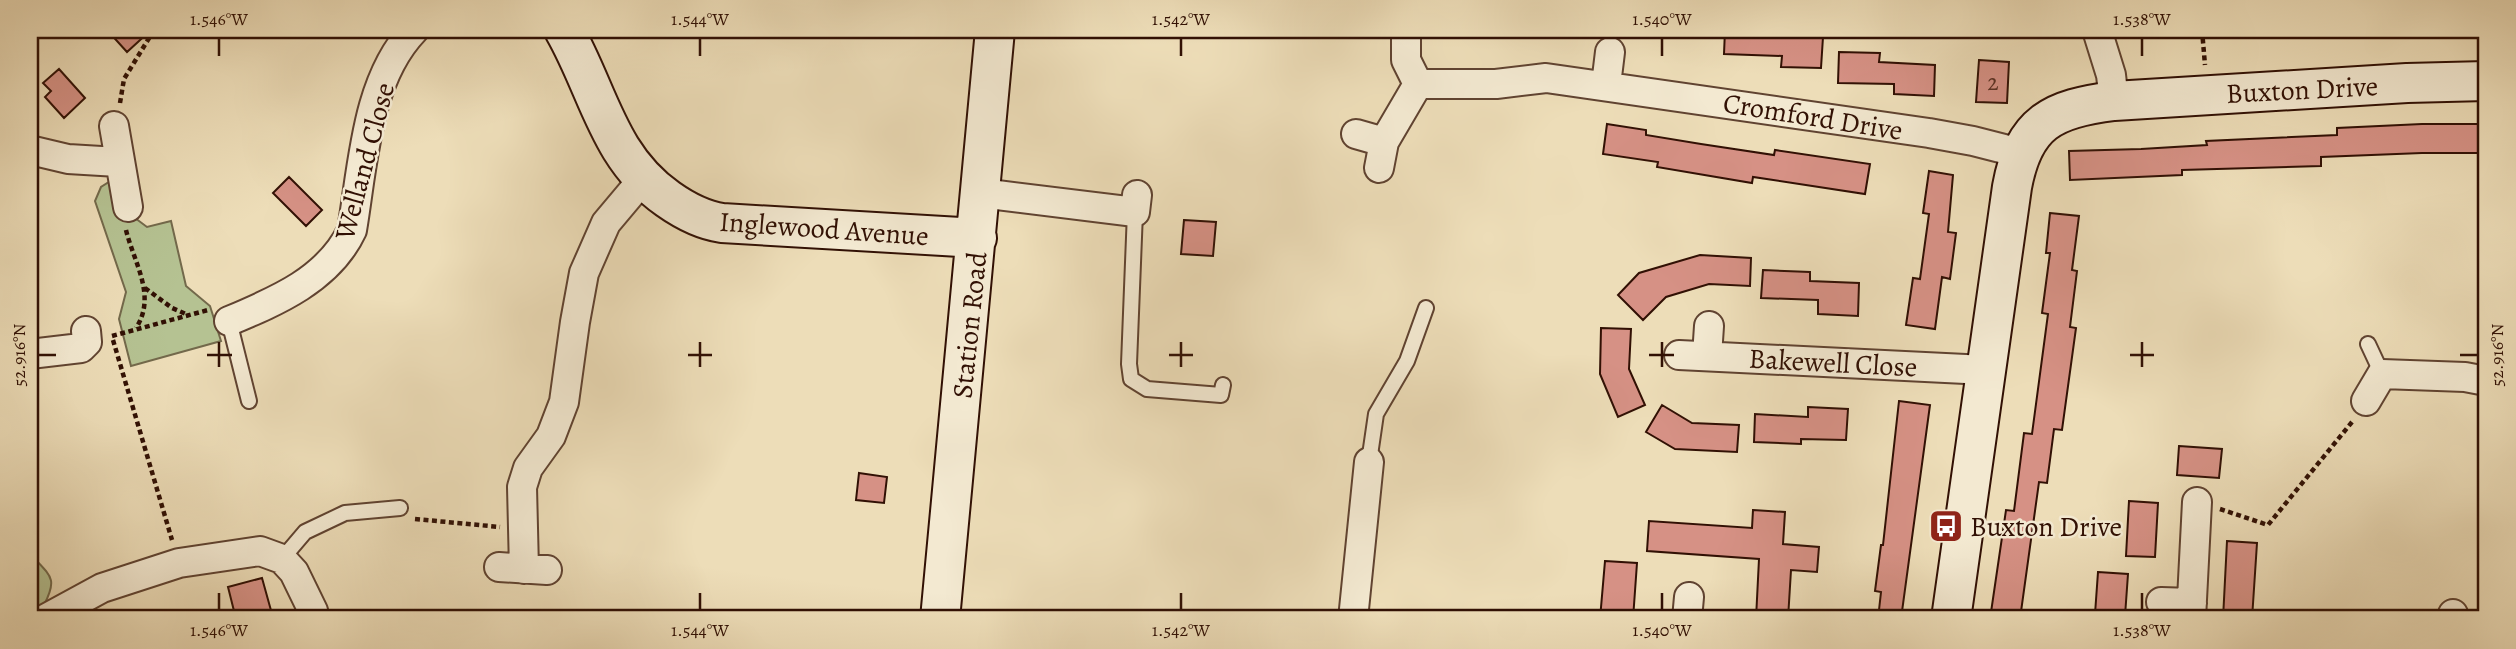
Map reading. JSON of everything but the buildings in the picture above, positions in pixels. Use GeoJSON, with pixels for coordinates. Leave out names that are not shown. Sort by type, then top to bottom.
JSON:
{"type":"FeatureCollection","features":[{"type":"Feature","properties":{"kind":"street","name":"Welland Close"},"geometry":{"type":"LineString","coordinates":[[229,321],[274,302],[305,283],[337,256],[345,244],[352,230],[376,97],[392,62],[414,30]]}},
{"type":"Feature","properties":{"kind":"street","name":"Inglewood Avenue"},"geometry":{"type":"LineString","coordinates":[[564,30],[592,85],[611,134],[643,179],[678,206],[709,221],[977,238]]}},
{"type":"Feature","properties":{"kind":"street","name":"Station Road"},"geometry":{"type":"LineString","coordinates":[[940,619],[995,30]]}},
{"type":"Feature","properties":{"kind":"street"},"geometry":{"type":"LineString","coordinates":[[1356,134],[1382,155],[1418,84],[1406,60],[1406,30]]}},
{"type":"Feature","properties":{"kind":"street"},"geometry":{"type":"LineString","coordinates":[[2097,30],[2111,75],[2114,101]]}},
{"type":"Feature","properties":{"kind":"street"},"geometry":{"type":"LineString","coordinates":[[1605,85],[1610,52]]}},
{"type":"Feature","properties":{"kind":"street","name":"Cromford Drive"},"geometry":{"type":"LineString","coordinates":[[1418,84],[1496,84],[1546,78],[1928,133],[2020,153]]}},
{"type":"Feature","properties":{"kind":"street","name":"Buxton Drive"},"geometry":{"type":"LineString","coordinates":[[1951,619],[2012,187],[2020,153],[2035,131],[2066,110],[2114,101],[2486,81]]}},
{"type":"Feature","properties":{"kind":"street"},"geometry":{"type":"LineString","coordinates":[[114,126],[118,162],[128,207]]}},
{"type":"Feature","properties":{"kind":"street"},"geometry":{"type":"LineString","coordinates":[[30,150],[68,159],[118,162]]}},
{"type":"Feature","properties":{"kind":"street"},"geometry":{"type":"LineString","coordinates":[[523,569],[525,529],[522,487],[528,468],[551,436],[564,402],[575,322],[589,260],[606,223],[643,179]]}},
{"type":"Feature","properties":{"kind":"street"},"geometry":{"type":"LineString","coordinates":[[981,193],[1136,203]]}},
{"type":"Feature","properties":{"kind":"street"},"geometry":{"type":"LineString","coordinates":[[1707,356],[1709,326]]}},
{"type":"Feature","properties":{"kind":"street"},"geometry":{"type":"LineString","coordinates":[[30,354],[81,348],[95,336]]}},
{"type":"Feature","properties":{"kind":"street","name":"Bakewell Close"},"geometry":{"type":"LineString","coordinates":[[1679,355],[1986,370]]}},
{"type":"Feature","properties":{"kind":"street"},"geometry":{"type":"LineString","coordinates":[[2365,401],[2382,374],[2465,377],[2486,381]]}},
{"type":"Feature","properties":{"kind":"street"},"geometry":{"type":"LineString","coordinates":[[1353,619],[1368,461]]}},
{"type":"Feature","properties":{"kind":"street"},"geometry":{"type":"LineString","coordinates":[[2161,602],[2191,611],[2197,502]]}},
{"type":"Feature","properties":{"kind":"street"},"geometry":{"type":"LineString","coordinates":[[45,619],[102,588],[179,563],[260,551],[282,559],[294,572],[315,619]]}},
{"type":"Feature","properties":{"kind":"lane"},"geometry":{"type":"LineString","coordinates":[[1136,203],[1129,364],[1131,379],[1147,389],[1222,395],[1223,385]]}},
{"type":"Feature","properties":{"kind":"lane"},"geometry":{"type":"LineString","coordinates":[[1368,461],[1376,414],[1407,360],[1426,308]]}},
{"type":"Feature","properties":{"kind":"lane"},"geometry":{"type":"LineString","coordinates":[[229,321],[249,401]]}},
{"type":"Feature","properties":{"kind":"lane"},"geometry":{"type":"LineString","coordinates":[[2368,344],[2382,374]]}},
{"type":"Feature","properties":{"kind":"lane"},"geometry":{"type":"LineString","coordinates":[[282,559],[305,531],[345,513],[400,508]]}},
{"type":"Feature","properties":{"kind":"path"},"geometry":{"type":"LineString","coordinates":[[114,126],[120,120],[120,97],[124,79],[154,30]]}},
{"type":"Feature","properties":{"kind":"path"},"geometry":{"type":"LineString","coordinates":[[128,207],[121,213],[145,288],[142,318],[135,329]]}},
{"type":"Feature","properties":{"kind":"path"},"geometry":{"type":"LineString","coordinates":[[145,288],[172,308],[187,314]]}},
{"type":"Feature","properties":{"kind":"path"},"geometry":{"type":"LineString","coordinates":[[179,563],[95,336],[209,310],[229,321]]}},
{"type":"Feature","properties":{"kind":"path"},"geometry":{"type":"LineString","coordinates":[[2197,502],[2268,525],[2361,412],[2365,401]]}},
{"type":"Feature","properties":{"kind":"path"},"geometry":{"type":"LineString","coordinates":[[400,508],[412,518],[525,529]]}},
{"type":"Feature","properties":{"kind":"green space"},"geometry":{"type":"Polygon","coordinates":[[[112,180],[119,206],[147,227],[171,221],[186,286],[210,306],[221,341],[131,366],[119,319],[126,292],[95,201],[101,187],[112,180]]]}},
{"type":"Feature","properties":{"kind":"green space"},"geometry":{"type":"Polygon","coordinates":[[[34,558],[49,575],[51,584],[44,605],[30,607],[30,559],[34,558]]]}},
{"type":"Feature","properties":{"kind":"place","name":"Buxton Drive"},"geometry":{"type":"Point","coordinates":[1946,526]}}]}
